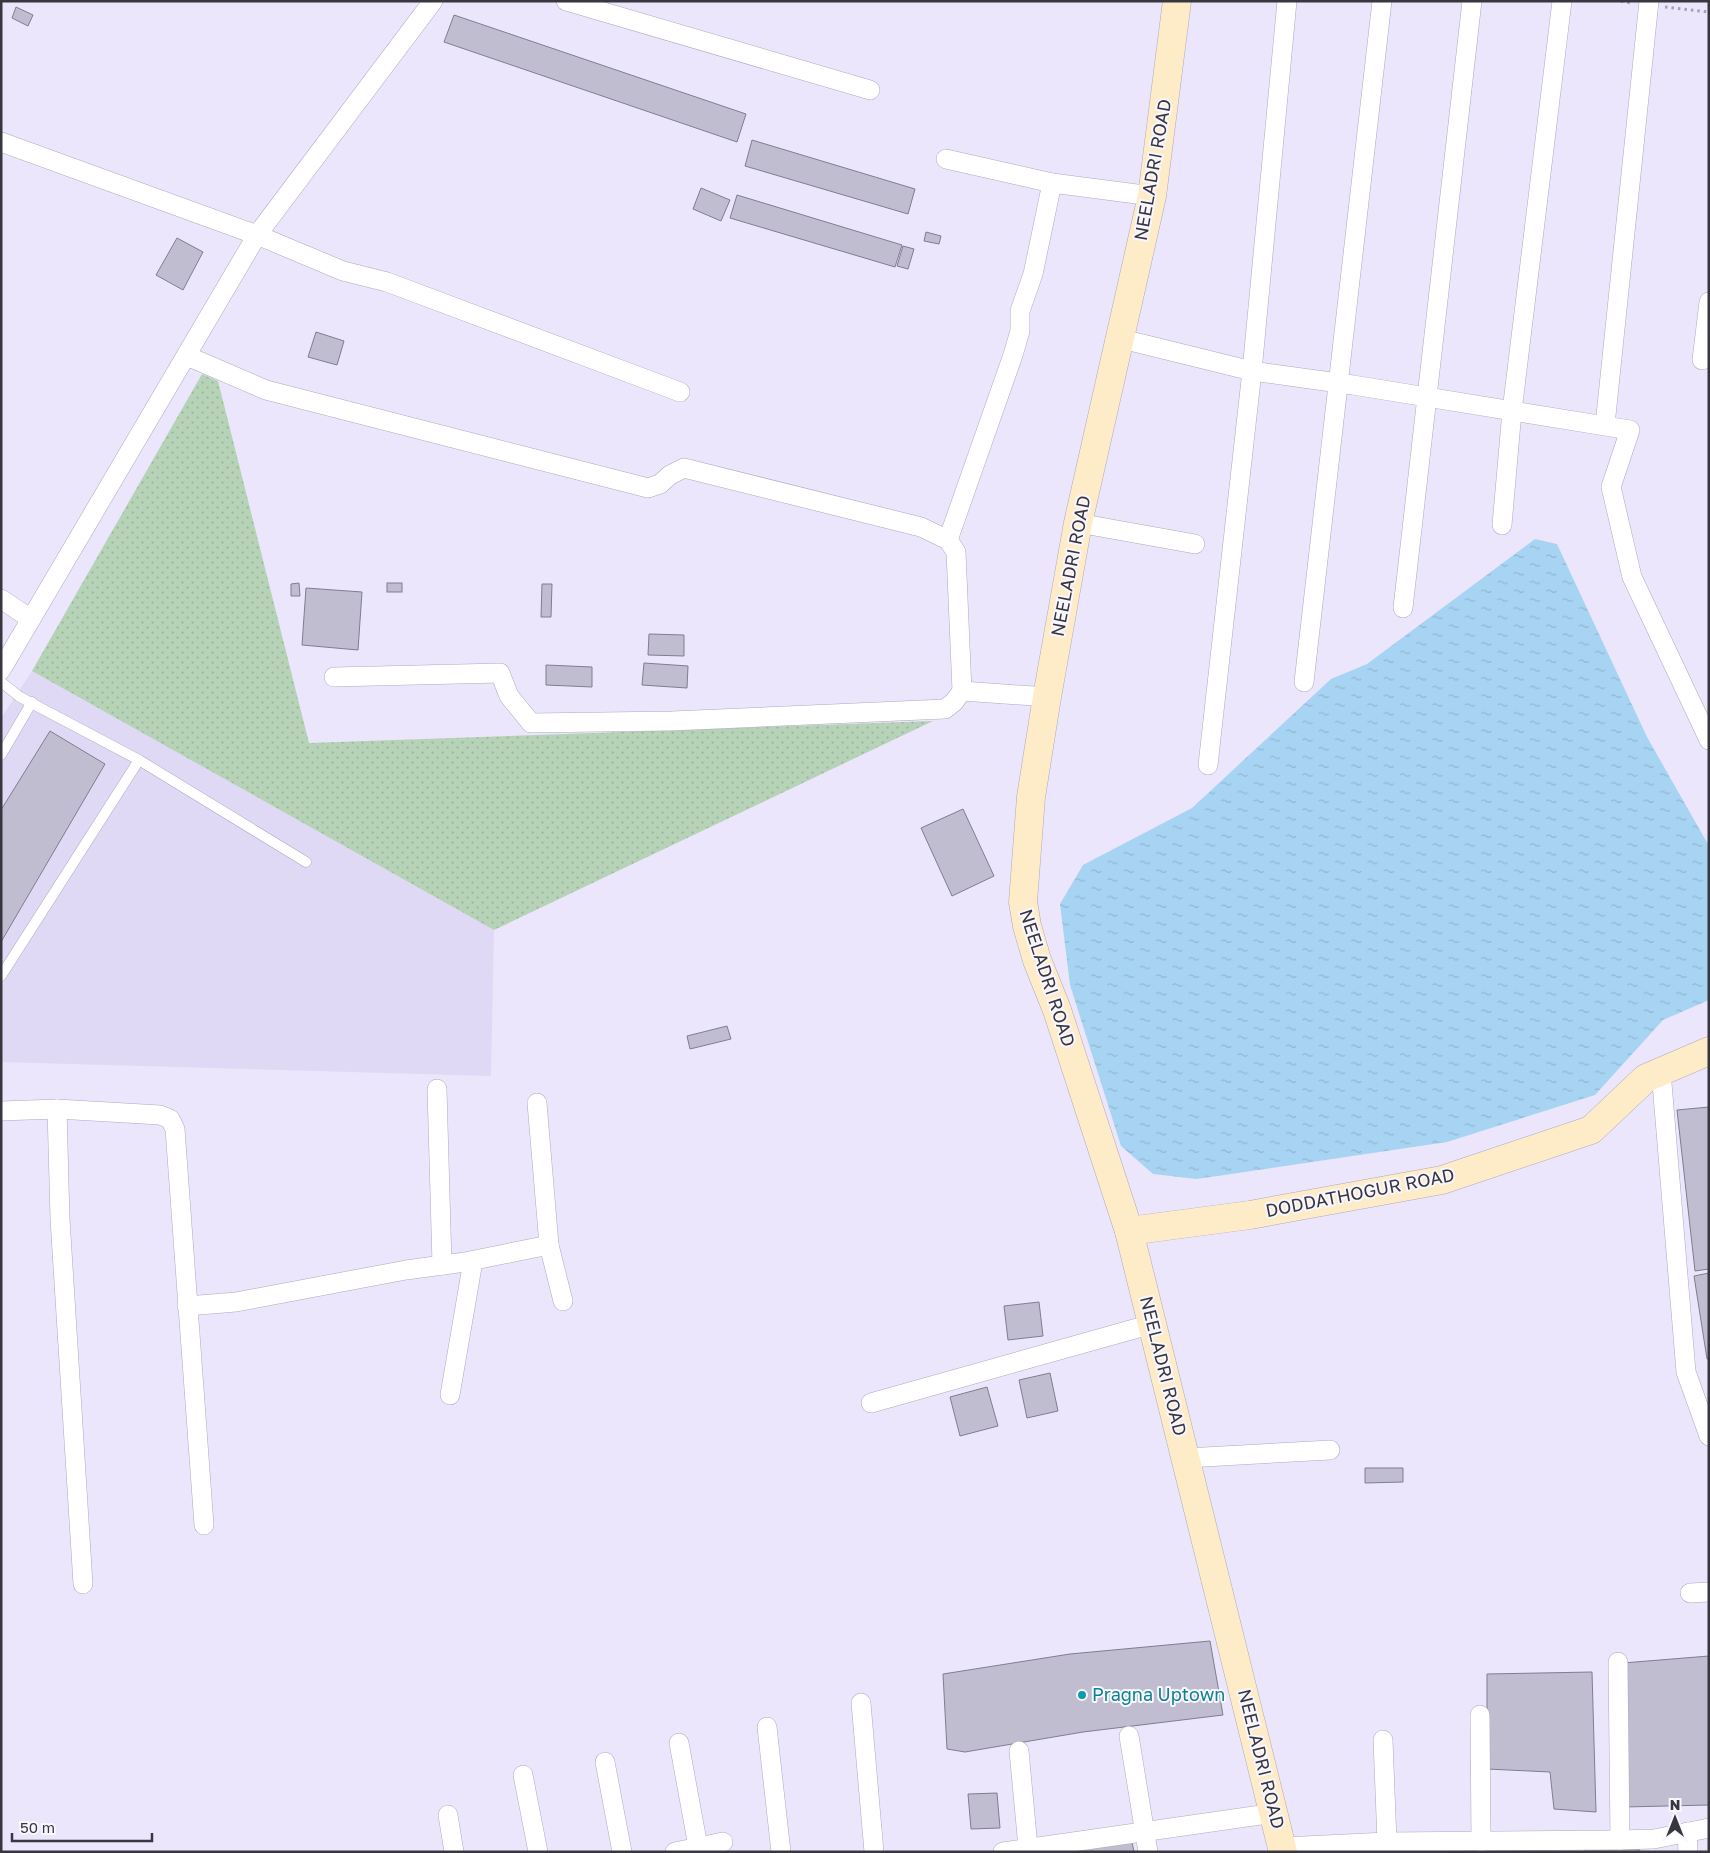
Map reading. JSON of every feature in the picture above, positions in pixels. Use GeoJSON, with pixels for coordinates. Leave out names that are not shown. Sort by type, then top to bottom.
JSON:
{"type":"FeatureCollection","features":[{"type":"Feature","properties":{"kind":"street"},"geometry":{"type":"LineString","coordinates":[[1,670],[257,235],[433,1]]}},
{"type":"Feature","properties":{"kind":"street"},"geometry":{"type":"LineString","coordinates":[[566,1],[870,90]]}},
{"type":"Feature","properties":{"kind":"street","name":"NEELADRI ROAD"},"geometry":{"type":"LineString","coordinates":[[1177,1],[1152,196],[1118,338],[1078,523],[1046,698],[1031,796],[1023,902],[1037,960],[1057,1010],[1129,1231],[1283,1849]]}},
{"type":"Feature","properties":{"kind":"street"},"geometry":{"type":"LineString","coordinates":[[1208,765],[1252,371],[1287,1]]}},
{"type":"Feature","properties":{"kind":"street"},"geometry":{"type":"LineString","coordinates":[[1304,682],[1340,383],[1382,1]]}},
{"type":"Feature","properties":{"kind":"street"},"geometry":{"type":"LineString","coordinates":[[1403,608],[1472,1]]}},
{"type":"Feature","properties":{"kind":"street"},"geometry":{"type":"LineString","coordinates":[[1502,525],[1512,411],[1562,1]]}},
{"type":"Feature","properties":{"kind":"street"},"geometry":{"type":"LineString","coordinates":[[1604,425],[1649,3]]}},
{"type":"Feature","properties":{"kind":"street"},"geometry":{"type":"LineString","coordinates":[[1,142],[257,235],[343,271],[387,282],[680,392]]}},
{"type":"Feature","properties":{"kind":"street"},"geometry":{"type":"LineString","coordinates":[[946,159],[1052,183],[1152,196]]}},
{"type":"Feature","properties":{"kind":"street"},"geometry":{"type":"LineString","coordinates":[[948,540],[1020,331],[1020,311],[1033,274],[1052,183]]}},
{"type":"Feature","properties":{"kind":"street"},"geometry":{"type":"LineString","coordinates":[[1702,360],[1709,302]]}},
{"type":"Feature","properties":{"kind":"street"},"geometry":{"type":"LineString","coordinates":[[1118,338],[1252,371],[1340,383],[1630,430],[1611,487],[1632,577],[1709,740]]}},
{"type":"Feature","properties":{"kind":"street"},"geometry":{"type":"LineString","coordinates":[[187,356],[266,390],[648,488],[660,484],[670,475],[684,468],[921,527],[948,540],[956,552],[962,691],[954,702],[945,709],[672,721],[531,723],[510,696],[500,673],[334,677]]}},
{"type":"Feature","properties":{"kind":"street"},"geometry":{"type":"LineString","coordinates":[[1078,523],[1195,544]]}},
{"type":"Feature","properties":{"kind":"street"},"geometry":{"type":"LineString","coordinates":[[1,599],[31,620]]}},
{"type":"Feature","properties":{"kind":"street"},"geometry":{"type":"LineString","coordinates":[[962,691],[1046,698]]}},
{"type":"Feature","properties":{"kind":"street","name":"DODDATHOGUR ROAD"},"geometry":{"type":"LineString","coordinates":[[1129,1231],[1250,1215],[1442,1180],[1591,1130],[1646,1078],[1709,1051]]}},
{"type":"Feature","properties":{"kind":"street"},"geometry":{"type":"LineString","coordinates":[[1661,1072],[1686,1372],[1709,1436]]}},
{"type":"Feature","properties":{"kind":"street"},"geometry":{"type":"LineString","coordinates":[[437,1089],[442,1265]]}},
{"type":"Feature","properties":{"kind":"street"},"geometry":{"type":"LineString","coordinates":[[537,1103],[549,1246],[563,1301]]}},
{"type":"Feature","properties":{"kind":"street"},"geometry":{"type":"LineString","coordinates":[[1,1111],[57,1109],[160,1115],[170,1119],[175,1129],[204,1525]]}},
{"type":"Feature","properties":{"kind":"street"},"geometry":{"type":"LineString","coordinates":[[57,1109],[60,1219],[83,1584]]}},
{"type":"Feature","properties":{"kind":"street"},"geometry":{"type":"LineString","coordinates":[[187,1306],[236,1302],[322,1285],[473,1261],[549,1246]]}},
{"type":"Feature","properties":{"kind":"street"},"geometry":{"type":"LineString","coordinates":[[450,1395],[473,1261]]}},
{"type":"Feature","properties":{"kind":"street"},"geometry":{"type":"LineString","coordinates":[[871,1403],[1152,1324]]}},
{"type":"Feature","properties":{"kind":"street"},"geometry":{"type":"LineString","coordinates":[[1186,1458],[1330,1450]]}},
{"type":"Feature","properties":{"kind":"street"},"geometry":{"type":"LineString","coordinates":[[1618,1662],[1620,1840]]}},
{"type":"Feature","properties":{"kind":"street"},"geometry":{"type":"LineString","coordinates":[[861,1703],[874,1852]]}},
{"type":"Feature","properties":{"kind":"street"},"geometry":{"type":"LineString","coordinates":[[1480,1715],[1481,1842]]}},
{"type":"Feature","properties":{"kind":"street"},"geometry":{"type":"LineString","coordinates":[[767,1727],[781,1852]]}},
{"type":"Feature","properties":{"kind":"street"},"geometry":{"type":"LineString","coordinates":[[1129,1736],[1148,1852]]}},
{"type":"Feature","properties":{"kind":"street"},"geometry":{"type":"LineString","coordinates":[[1383,1740],[1387,1842]]}},
{"type":"Feature","properties":{"kind":"street"},"geometry":{"type":"LineString","coordinates":[[679,1743],[699,1849]]}},
{"type":"Feature","properties":{"kind":"street"},"geometry":{"type":"LineString","coordinates":[[1020,1751],[1037,1848]]}},
{"type":"Feature","properties":{"kind":"street"},"geometry":{"type":"LineString","coordinates":[[605,1762],[622,1852]]}},
{"type":"Feature","properties":{"kind":"street"},"geometry":{"type":"LineString","coordinates":[[523,1774],[538,1852]]}},
{"type":"Feature","properties":{"kind":"street"},"geometry":{"type":"LineString","coordinates":[[1003,1852],[1275,1813]]}},
{"type":"Feature","properties":{"kind":"street"},"geometry":{"type":"LineString","coordinates":[[448,1815],[454,1852]]}},
{"type":"Feature","properties":{"kind":"street"},"geometry":{"type":"LineString","coordinates":[[1283,1849],[1387,1842],[1654,1839],[1709,1828]]}},
{"type":"Feature","properties":{"kind":"street"},"geometry":{"type":"LineString","coordinates":[[1688,1832],[1688,1852]]}},
{"type":"Feature","properties":{"kind":"street"},"geometry":{"type":"LineString","coordinates":[[675,1852],[699,1849],[723,1842]]}},
{"type":"Feature","properties":{"kind":"lane"},"geometry":{"type":"LineString","coordinates":[[1,682],[20,697],[140,760],[306,862]]}},
{"type":"Feature","properties":{"kind":"lane"},"geometry":{"type":"LineString","coordinates":[[1,755],[32,702]]}},
{"type":"Feature","properties":{"kind":"lane"},"geometry":{"type":"LineString","coordinates":[[1,976],[140,760]]}},
{"type":"Feature","properties":{"kind":"path"},"geometry":{"type":"LineString","coordinates":[[1649,3],[1709,12]]}},
{"type":"Feature","properties":{"kind":"shaded area"},"geometry":{"type":"Polygon","coordinates":[[[32,671],[494,930],[491,1076],[1,1062],[1,718],[32,671]]]}},
{"type":"Feature","properties":{"kind":"green space"},"geometry":{"type":"Polygon","coordinates":[[[202,374],[218,381],[309,743],[933,721],[494,930],[32,671],[202,374]]]}},
{"type":"Feature","properties":{"kind":"water"},"geometry":{"type":"Polygon","coordinates":[[[1535,539],[1557,544],[1647,737],[1709,846],[1709,1000],[1663,1020],[1595,1095],[1447,1142],[1197,1179],[1153,1174],[1121,1146],[1070,985],[1060,904],[1083,865],[1192,808],[1331,679],[1367,664],[1535,539]]]}},
{"type":"Feature","properties":{"kind":"building"},"geometry":{"type":"Polygon","coordinates":[[[16,7],[33,15],[28,26],[12,18],[16,7]]]}},
{"type":"Feature","properties":{"kind":"building"},"geometry":{"type":"Polygon","coordinates":[[[454,15],[746,114],[737,142],[444,42],[454,15]]]}},
{"type":"Feature","properties":{"kind":"building"},"geometry":{"type":"Polygon","coordinates":[[[752,140],[915,189],[908,214],[745,166],[752,140]]]}},
{"type":"Feature","properties":{"kind":"building"},"geometry":{"type":"Polygon","coordinates":[[[701,188],[730,200],[721,221],[693,209],[701,188]]]}},
{"type":"Feature","properties":{"kind":"building"},"geometry":{"type":"Polygon","coordinates":[[[737,195],[902,245],[895,267],[730,218],[737,195]]]}},
{"type":"Feature","properties":{"kind":"building"},"geometry":{"type":"Polygon","coordinates":[[[926,232],[941,236],[939,244],[924,241],[926,232]]]}},
{"type":"Feature","properties":{"kind":"building"},"geometry":{"type":"Polygon","coordinates":[[[177,238],[203,252],[183,290],[156,275],[177,238]]]}},
{"type":"Feature","properties":{"kind":"building"},"geometry":{"type":"Polygon","coordinates":[[[903,246],[914,249],[908,269],[897,266],[903,246]]]}},
{"type":"Feature","properties":{"kind":"building"},"geometry":{"type":"Polygon","coordinates":[[[316,332],[344,341],[337,365],[308,357],[316,332]]]}},
{"type":"Feature","properties":{"kind":"building"},"geometry":{"type":"Polygon","coordinates":[[[299,583],[300,596],[291,596],[291,584],[299,583]]]}},
{"type":"Feature","properties":{"kind":"building"},"geometry":{"type":"Polygon","coordinates":[[[387,583],[402,583],[402,592],[387,592],[387,583]]]}},
{"type":"Feature","properties":{"kind":"building"},"geometry":{"type":"Polygon","coordinates":[[[542,584],[552,584],[551,617],[541,617],[542,584]]]}},
{"type":"Feature","properties":{"kind":"building"},"geometry":{"type":"Polygon","coordinates":[[[306,588],[362,592],[358,650],[302,645],[306,588]]]}},
{"type":"Feature","properties":{"kind":"building"},"geometry":{"type":"Polygon","coordinates":[[[649,634],[684,635],[684,656],[648,655],[649,634]]]}},
{"type":"Feature","properties":{"kind":"building"},"geometry":{"type":"Polygon","coordinates":[[[644,663],[688,666],[687,688],[642,685],[644,663]]]}},
{"type":"Feature","properties":{"kind":"building"},"geometry":{"type":"Polygon","coordinates":[[[546,665],[592,667],[592,687],[546,685],[546,665]]]}},
{"type":"Feature","properties":{"kind":"building"},"geometry":{"type":"Polygon","coordinates":[[[50,731],[105,764],[1,942],[1,810],[50,731]]]}},
{"type":"Feature","properties":{"kind":"building"},"geometry":{"type":"Polygon","coordinates":[[[963,809],[994,876],[952,896],[921,828],[963,809]]]}},
{"type":"Feature","properties":{"kind":"building"},"geometry":{"type":"Polygon","coordinates":[[[727,1026],[731,1039],[690,1049],[687,1036],[727,1026]]]}},
{"type":"Feature","properties":{"kind":"building"},"geometry":{"type":"Polygon","coordinates":[[[1709,1107],[1709,1269],[1695,1271],[1677,1110],[1709,1107]]]}},
{"type":"Feature","properties":{"kind":"building"},"geometry":{"type":"Polygon","coordinates":[[[1709,1273],[1709,1359],[1707,1359],[1694,1276],[1709,1273]]]}},
{"type":"Feature","properties":{"kind":"building"},"geometry":{"type":"Polygon","coordinates":[[[1039,1302],[1043,1336],[1008,1340],[1004,1306],[1039,1302]]]}},
{"type":"Feature","properties":{"kind":"building"},"geometry":{"type":"Polygon","coordinates":[[[1050,1373],[1058,1411],[1027,1418],[1019,1380],[1050,1373]]]}},
{"type":"Feature","properties":{"kind":"building"},"geometry":{"type":"Polygon","coordinates":[[[987,1387],[998,1426],[960,1436],[950,1397],[987,1387]]]}},
{"type":"Feature","properties":{"kind":"building"},"geometry":{"type":"Polygon","coordinates":[[[1365,1468],[1403,1468],[1403,1482],[1365,1483],[1365,1468]]]}},
{"type":"Feature","properties":{"kind":"building","name":"Pragna Uptown"},"geometry":{"type":"Polygon","coordinates":[[[1210,1641],[1223,1715],[1083,1732],[965,1752],[947,1749],[943,1674],[1070,1654],[1210,1641]]]}},
{"type":"Feature","properties":{"kind":"building"},"geometry":{"type":"Polygon","coordinates":[[[1709,1656],[1709,1805],[1624,1807],[1623,1663],[1709,1656]]]}},
{"type":"Feature","properties":{"kind":"building"},"geometry":{"type":"Polygon","coordinates":[[[1592,1672],[1596,1812],[1554,1809],[1550,1772],[1487,1769],[1487,1674],[1592,1672]]]}},
{"type":"Feature","properties":{"kind":"building"},"geometry":{"type":"Polygon","coordinates":[[[997,1793],[1000,1828],[971,1829],[968,1794],[997,1793]]]}},
{"type":"Feature","properties":{"kind":"building"},"geometry":{"type":"Polygon","coordinates":[[[1132,1842],[1134,1852],[1060,1852],[1132,1842]]]}},
{"type":"Feature","properties":{"kind":"building"},"geometry":{"type":"Polygon","coordinates":[[[1585,1849],[1639,1849],[1639,1852],[1585,1852],[1585,1849]]]}},
{"type":"Feature","properties":{"kind":"place","name":"Pragna Uptown"},"geometry":{"type":"Point","coordinates":[1082,1695]}}]}
